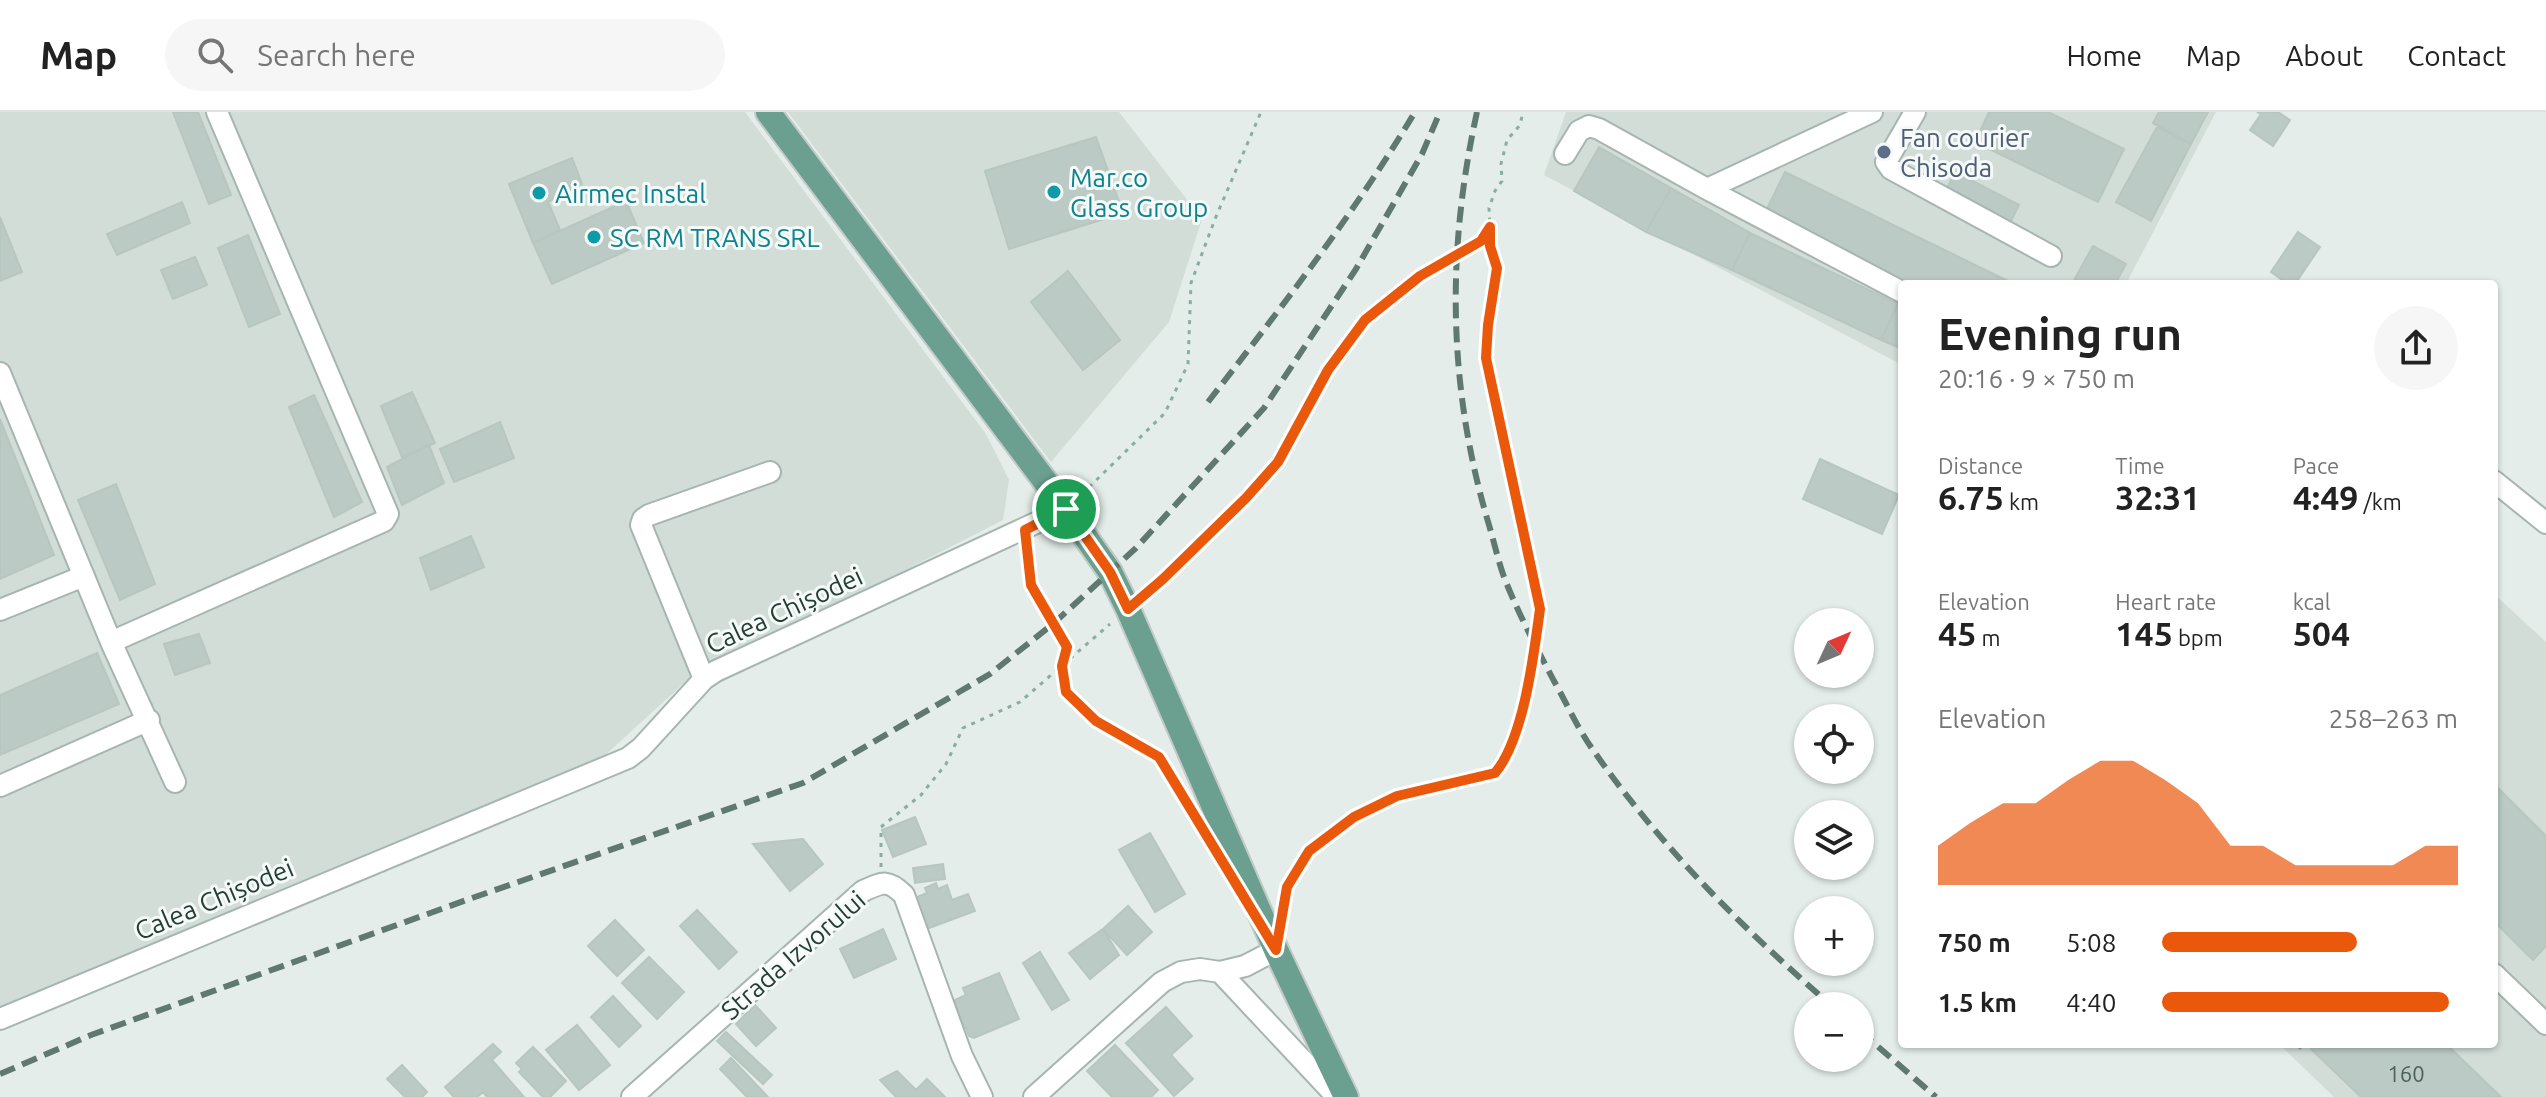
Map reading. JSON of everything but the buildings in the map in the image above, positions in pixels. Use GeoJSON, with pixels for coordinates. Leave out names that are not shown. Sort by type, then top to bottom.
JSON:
{"type":"FeatureCollection","features":[{"type":"Feature","properties":{"kind":"main road"},"geometry":{"type":"LineString","coordinates":[[768,112],[1110,572],[1276,950],[1346,1097]]}},
{"type":"Feature","properties":{"kind":"street"},"geometry":{"type":"LineString","coordinates":[[111,642],[384,521],[388,514],[217,112]]}},
{"type":"Feature","properties":{"kind":"street"},"geometry":{"type":"LineString","coordinates":[[1707,189],[1872,112]]}},
{"type":"Feature","properties":{"kind":"street"},"geometry":{"type":"LineString","coordinates":[[1915,112],[1889,154],[1886,162],[1891,169],[2051,256]]}},
{"type":"Feature","properties":{"kind":"street"},"geometry":{"type":"LineString","coordinates":[[1565,154],[1579,131],[1589,126],[1599,129],[1898,290]]}},
{"type":"Feature","properties":{"kind":"street"},"geometry":{"type":"LineString","coordinates":[[0,373],[111,642],[175,782]]}},
{"type":"Feature","properties":{"kind":"street"},"geometry":{"type":"LineString","coordinates":[[704,679],[641,525],[649,515],[770,472]]}},
{"type":"Feature","properties":{"kind":"street"},"geometry":{"type":"LineString","coordinates":[[2498,484],[2546,523]]}},
{"type":"Feature","properties":{"kind":"street","name":"Calea Chișodei"},"geometry":{"type":"LineString","coordinates":[[0,1019],[628,758],[641,748],[704,679],[1066,509]]}},
{"type":"Feature","properties":{"kind":"street"},"geometry":{"type":"LineString","coordinates":[[0,610],[84,576]]}},
{"type":"Feature","properties":{"kind":"street"},"geometry":{"type":"LineString","coordinates":[[0,786],[149,720]]}},
{"type":"Feature","properties":{"kind":"street","name":"Strada Izvorului"},"geometry":{"type":"LineString","coordinates":[[632,1097],[863,891],[881,883],[894,885],[904,895],[962,1056],[982,1097]]}},
{"type":"Feature","properties":{"kind":"street"},"geometry":{"type":"LineString","coordinates":[[1034,1097],[1162,982],[1181,972],[1200,969],[1220,972],[1245,966],[1276,950]]}},
{"type":"Feature","properties":{"kind":"street"},"geometry":{"type":"LineString","coordinates":[[1220,972],[1337,1097]]}},
{"type":"Feature","properties":{"kind":"street"},"geometry":{"type":"LineString","coordinates":[[2498,978],[2546,1024]]}},
{"type":"Feature","properties":{"kind":"path"},"geometry":{"type":"LineString","coordinates":[[1066,509],[1165,413],[1188,364],[1191,283],[1261,112]]}},
{"type":"Feature","properties":{"kind":"path"},"geometry":{"type":"LineString","coordinates":[[1276,950],[1287,887],[1309,851],[1354,817],[1397,796],[1495,773],[1516,736],[1540,609],[1486,358],[1497,268],[1490,246],[1489,208],[1502,181],[1501,164],[1507,140],[1520,125],[1523,112]]}},
{"type":"Feature","properties":{"kind":"path"},"geometry":{"type":"LineString","coordinates":[[881,883],[881,827],[921,795],[946,764],[963,728],[1020,702],[1163,579],[1246,498],[1278,462],[1328,370],[1365,320],[1420,276],[1481,241],[1490,227]]}},
{"type":"Feature","properties":{"kind":"path"},"geometry":{"type":"LineString","coordinates":[[1025,530],[1031,585],[1067,647],[1062,666],[1066,692],[1096,721],[1159,757],[1190,808]]}},
{"type":"Feature","properties":{"kind":"shaded area"},"geometry":{"type":"Polygon","coordinates":[[[0,112],[745,112],[986,434],[1009,480],[1003,520],[683,684],[602,758],[0,1006],[0,112]]]}},
{"type":"Feature","properties":{"kind":"shaded area"},"geometry":{"type":"Polygon","coordinates":[[[788,112],[1119,112],[1202,219],[1169,322],[1051,462],[788,112]]]}},
{"type":"Feature","properties":{"kind":"shaded area"},"geometry":{"type":"Polygon","coordinates":[[[1566,112],[2216,112],[2128,280],[1898,280],[1898,363],[1544,175],[1566,112]]]}},
{"type":"Feature","properties":{"kind":"shaded area"},"geometry":{"type":"Polygon","coordinates":[[[2498,598],[2546,642],[2546,1097],[2334,1097],[2283,1048],[2498,1048],[2498,598]]]}},
{"type":"Feature","properties":{"kind":"railway"},"geometry":{"type":"LineString","coordinates":[[1208,402],[1342,224],[1415,112]]}},
{"type":"Feature","properties":{"kind":"railway"},"geometry":{"type":"LineString","coordinates":[[0,1074],[91,1035],[803,783],[990,674],[1054,623],[1136,548],[1264,408],[1356,269],[1422,154],[1440,112]]}},
{"type":"Feature","properties":{"kind":"railway"},"geometry":{"type":"LineString","coordinates":[[1477,112],[1460,216],[1456,320],[1465,422],[1475,474],[1504,577],[1577,725],[1619,785],[1704,885],[1817,992]]}},
{"type":"Feature","properties":{"kind":"railway"},"geometry":{"type":"LineString","coordinates":[[1874,1043],[1936,1097]]}},
{"type":"Feature","properties":{"kind":"place","name":"Fan courier Chisoda"},"geometry":{"type":"Point","coordinates":[1884,152]}},
{"type":"Feature","properties":{"kind":"place","name":"Mar.co Glass Group"},"geometry":{"type":"Point","coordinates":[1054,192]}},
{"type":"Feature","properties":{"kind":"place","name":"Airmec Instal"},"geometry":{"type":"Point","coordinates":[539,193]}},
{"type":"Feature","properties":{"kind":"place","name":"SC RM TRANS SRL"},"geometry":{"type":"Point","coordinates":[594,237]}},
{"type":"Feature","properties":{"kind":"route"},"geometry":{"type":"LineString","coordinates":[[1490,227],[1490,246],[1497,268],[1486,358],[1540,609],[1516,736],[1495,773],[1397,796],[1354,817],[1309,851],[1287,887],[1276,950],[1159,757],[1096,721],[1066,692],[1062,666],[1067,647],[1031,585],[1025,530],[1066,509],[1110,572],[1128,609],[1246,498],[1278,462],[1328,370],[1365,320],[1420,276],[1481,241],[1490,227]]}}]}
